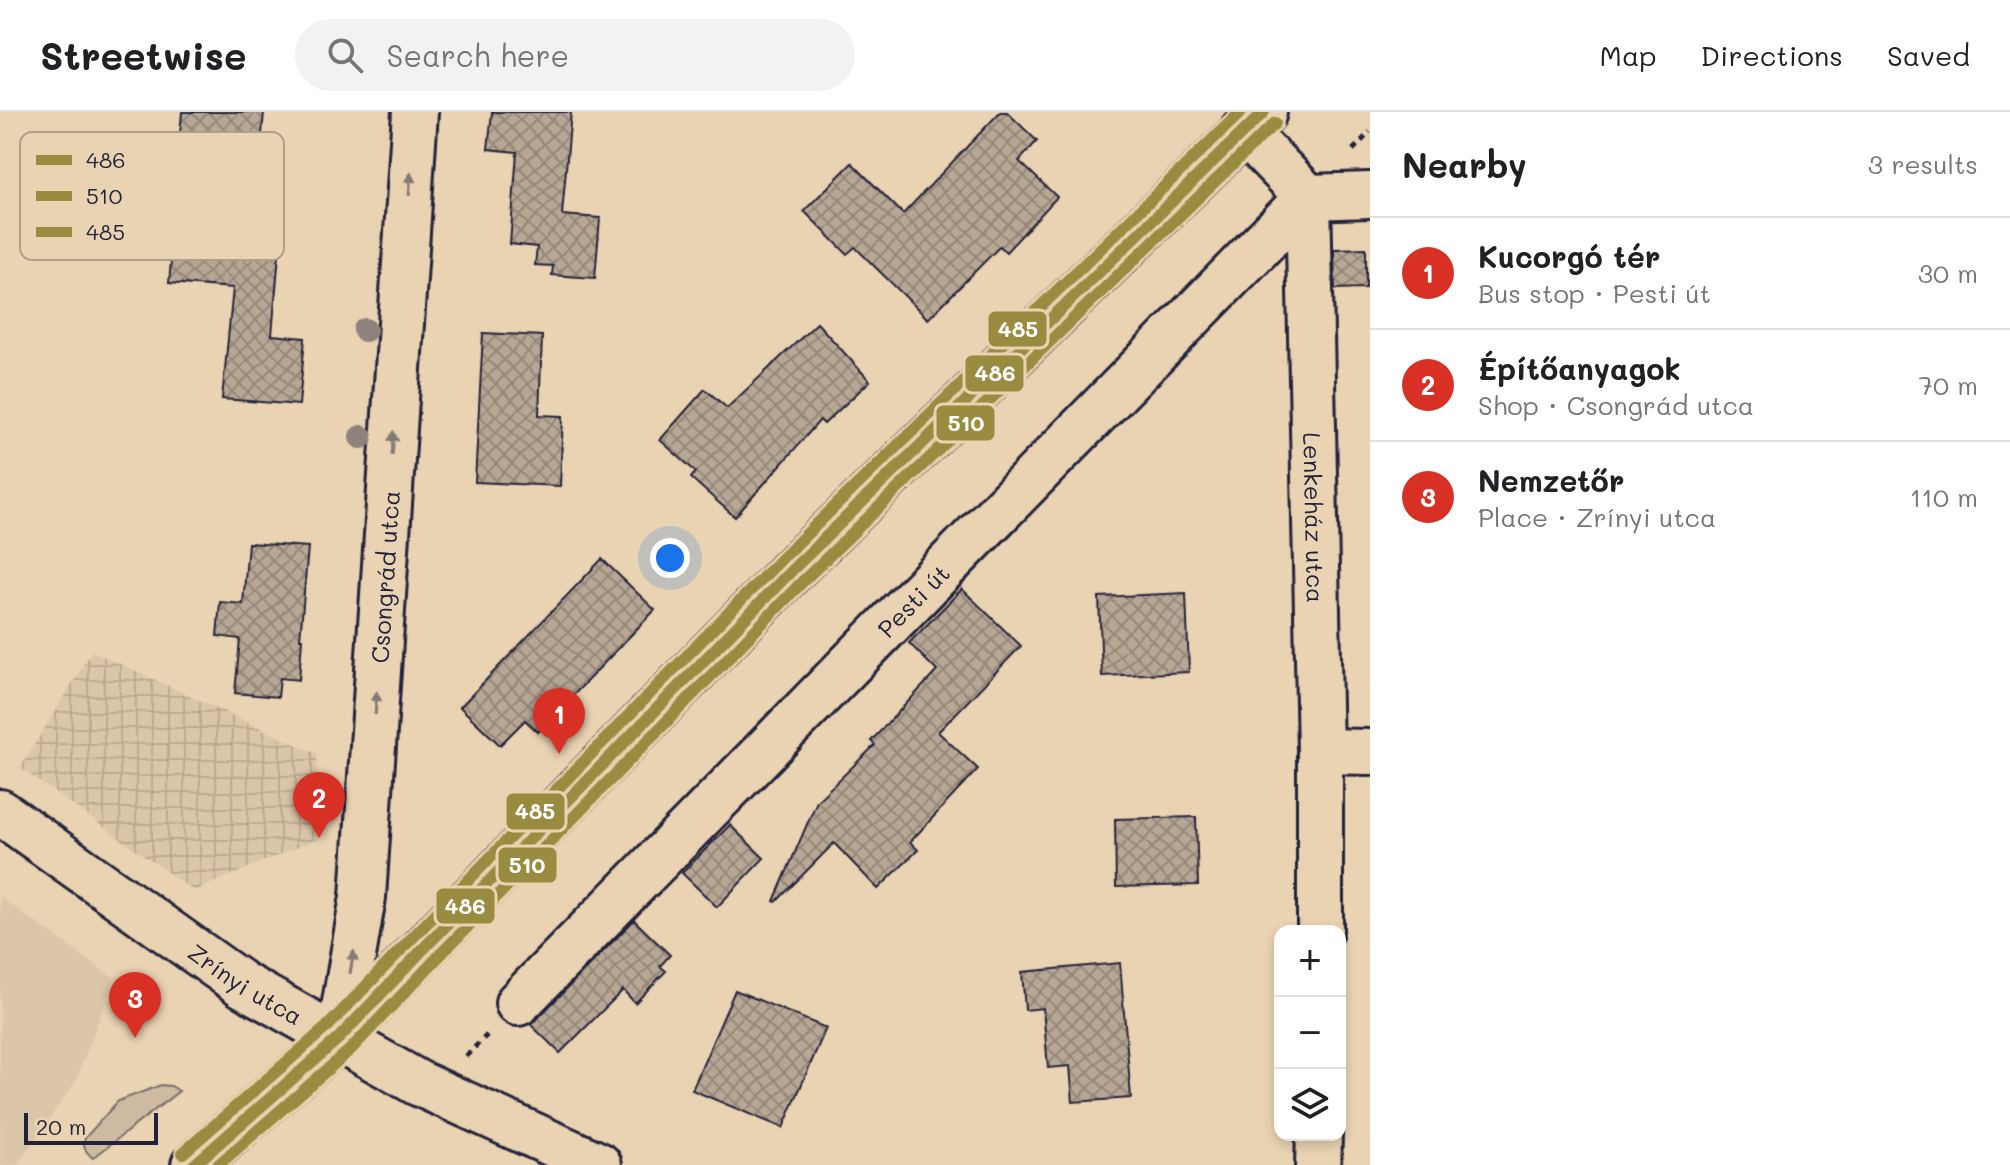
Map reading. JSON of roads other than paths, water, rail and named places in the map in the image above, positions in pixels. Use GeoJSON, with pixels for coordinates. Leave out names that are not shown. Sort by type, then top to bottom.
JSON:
{"type":"FeatureCollection","features":[{"type":"Feature","properties":{"kind":"street","name":"Csongrád utca"},"geometry":{"type":"LineString","coordinates":[[339,1038],[363,897],[415,112]]}},
{"type":"Feature","properties":{"kind":"street"},"geometry":{"type":"LineString","coordinates":[[194,1165],[339,1038],[793,569],[1254,121],[1308,197],[1370,195]]}},
{"type":"Feature","properties":{"kind":"street","name":"Lenkeház utca"},"geometry":{"type":"LineString","coordinates":[[1308,197],[1320,751],[1320,925]]}},
{"type":"Feature","properties":{"kind":"street","name":"Pesti út"},"geometry":{"type":"LineString","coordinates":[[518,1003],[1308,197]]}},
{"type":"Feature","properties":{"kind":"street"},"geometry":{"type":"LineString","coordinates":[[1320,751],[1370,752]]}},
{"type":"Feature","properties":{"kind":"street","name":"Zrínyi utca"},"geometry":{"type":"LineString","coordinates":[[0,812],[243,985],[440,1094],[599,1165]]}},
{"type":"Feature","properties":{"kind":"street"},"geometry":{"type":"LineString","coordinates":[[1318,1165],[1319,1141]]}},
{"type":"Feature","properties":{"kind":"place","name":"Kucorgó tér"},"geometry":{"type":"Point","coordinates":[559,754]}},
{"type":"Feature","properties":{"kind":"place","name":"Építőanyagok"},"geometry":{"type":"Point","coordinates":[319,838]}},
{"type":"Feature","properties":{"kind":"place","name":"Nemzetőr"},"geometry":{"type":"Point","coordinates":[135,1038]}}]}
